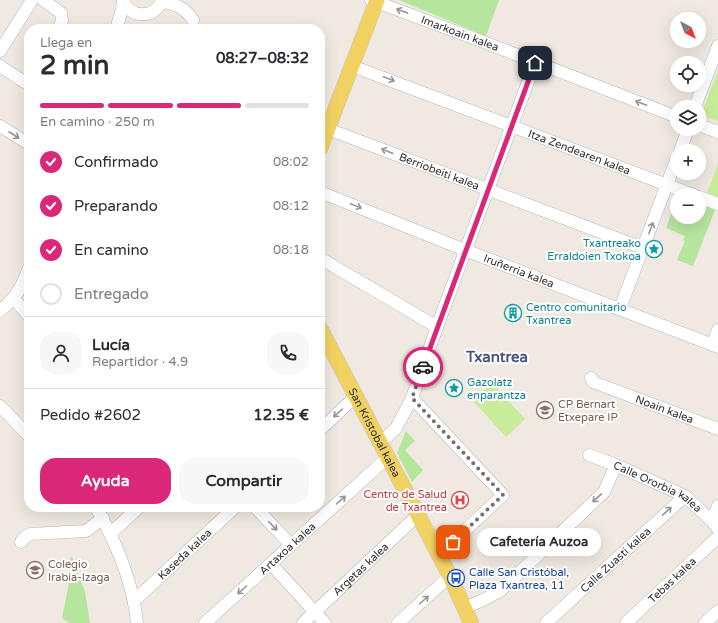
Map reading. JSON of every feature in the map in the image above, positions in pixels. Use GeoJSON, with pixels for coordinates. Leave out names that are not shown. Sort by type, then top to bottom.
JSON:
{"type":"FeatureCollection","features":[{"type":"Feature","properties":{"kind":"main road"},"geometry":{"type":"LineString","coordinates":[[325,136],[375,1]]}},
{"type":"Feature","properties":{"kind":"main road","name":"San Kristobal kalea"},"geometry":{"type":"LineString","coordinates":[[325,343],[450,576],[471,623]]}},
{"type":"Feature","properties":{"kind":"street"},"geometry":{"type":"LineString","coordinates":[[0,51],[32,0]]}},
{"type":"Feature","properties":{"kind":"street"},"geometry":{"type":"LineString","coordinates":[[43,0],[61,13],[62,20],[60,24]]}},
{"type":"Feature","properties":{"kind":"street"},"geometry":{"type":"LineString","coordinates":[[182,0],[190,11],[195,24]]}},
{"type":"Feature","properties":{"kind":"street"},"geometry":{"type":"LineString","coordinates":[[123,1],[127,8],[140,15]]}},
{"type":"Feature","properties":{"kind":"street"},"geometry":{"type":"LineString","coordinates":[[118,24],[123,1]]}},
{"type":"Feature","properties":{"kind":"street"},"geometry":{"type":"LineString","coordinates":[[125,24],[140,15],[149,14],[159,7],[162,1],[174,4],[184,9],[195,24]]}},
{"type":"Feature","properties":{"kind":"street","name":"Imarkoain kalea"},"geometry":{"type":"LineString","coordinates":[[375,1],[670,114]]}},
{"type":"Feature","properties":{"kind":"street"},"geometry":{"type":"LineString","coordinates":[[697,100],[718,46]]}},
{"type":"Feature","properties":{"kind":"street"},"geometry":{"type":"LineString","coordinates":[[380,444],[396,428],[412,398],[465,250],[489,190],[535,63]]}},
{"type":"Feature","properties":{"kind":"street"},"geometry":{"type":"LineString","coordinates":[[0,66],[24,82]]}},
{"type":"Feature","properties":{"kind":"street","name":"Itza Zendearen kalea"},"geometry":{"type":"LineString","coordinates":[[352,66],[677,188]]}},
{"type":"Feature","properties":{"kind":"street"},"geometry":{"type":"LineString","coordinates":[[0,126],[24,141]]}},
{"type":"Feature","properties":{"kind":"street"},"geometry":{"type":"LineString","coordinates":[[706,128],[718,132]]}},
{"type":"Feature","properties":{"kind":"street","name":"Berriobeiti kalea"},"geometry":{"type":"LineString","coordinates":[[328,129],[640,247]]}},
{"type":"Feature","properties":{"kind":"street"},"geometry":{"type":"LineString","coordinates":[[622,304],[670,176]]}},
{"type":"Feature","properties":{"kind":"street","name":"Iruñerria kalea"},"geometry":{"type":"LineString","coordinates":[[325,194],[465,250],[715,346]]}},
{"type":"Feature","properties":{"kind":"street"},"geometry":{"type":"LineString","coordinates":[[706,200],[718,204]]}},
{"type":"Feature","properties":{"kind":"street"},"geometry":{"type":"LineString","coordinates":[[325,261],[437,327]]}},
{"type":"Feature","properties":{"kind":"street"},"geometry":{"type":"LineString","coordinates":[[0,312],[14,299],[24,282]]}},
{"type":"Feature","properties":{"kind":"street"},"geometry":{"type":"LineString","coordinates":[[14,299],[24,310]]}},
{"type":"Feature","properties":{"kind":"street"},"geometry":{"type":"LineString","coordinates":[[715,346],[718,330]]}},
{"type":"Feature","properties":{"kind":"street","name":"Noain kalea"},"geometry":{"type":"LineString","coordinates":[[591,378],[593,382],[718,429]]}},
{"type":"Feature","properties":{"kind":"street"},"geometry":{"type":"LineString","coordinates":[[325,425],[355,397]]}},
{"type":"Feature","properties":{"kind":"street"},"geometry":{"type":"LineString","coordinates":[[412,398],[503,495],[438,555]]}},
{"type":"Feature","properties":{"kind":"street"},"geometry":{"type":"LineString","coordinates":[[0,406],[24,428]]}},
{"type":"Feature","properties":{"kind":"street","name":"Calle Ororbia kalea"},"geometry":{"type":"LineString","coordinates":[[589,455],[616,465],[685,496],[715,525]]}},
{"type":"Feature","properties":{"kind":"street","name":"Artaxoa kalea"},"geometry":{"type":"LineString","coordinates":[[205,623],[387,458]]}},
{"type":"Feature","properties":{"kind":"street"},"geometry":{"type":"LineString","coordinates":[[464,608],[500,591],[604,492],[616,465]]}},
{"type":"Feature","properties":{"kind":"street","name":"Calle Zuasti kalea"},"geometry":{"type":"LineString","coordinates":[[546,623],[685,496]]}},
{"type":"Feature","properties":{"kind":"street"},"geometry":{"type":"LineString","coordinates":[[715,525],[718,506]]}},
{"type":"Feature","properties":{"kind":"street"},"geometry":{"type":"LineString","coordinates":[[99,512],[122,562],[134,601],[137,623]]}},
{"type":"Feature","properties":{"kind":"street"},"geometry":{"type":"LineString","coordinates":[[110,534],[126,512]]}},
{"type":"Feature","properties":{"kind":"street","name":"Kaseda kalea"},"geometry":{"type":"LineString","coordinates":[[134,601],[230,512]]}},
{"type":"Feature","properties":{"kind":"street"},"geometry":{"type":"LineString","coordinates":[[260,512],[291,545]]}},
{"type":"Feature","properties":{"kind":"street","name":"Argetas kalea"},"geometry":{"type":"LineString","coordinates":[[303,623],[418,515]]}},
{"type":"Feature","properties":{"kind":"street"},"geometry":{"type":"LineString","coordinates":[[21,542],[30,534],[86,531],[103,518]]}},
{"type":"Feature","properties":{"kind":"street","name":"Tebas kalea"},"geometry":{"type":"LineString","coordinates":[[626,623],[718,538]]}},
{"type":"Feature","properties":{"kind":"street"},"geometry":{"type":"LineString","coordinates":[[271,564],[325,623]]}},
{"type":"Feature","properties":{"kind":"street"},"geometry":{"type":"LineString","coordinates":[[398,623],[450,576]]}},
{"type":"Feature","properties":{"kind":"street"},"geometry":{"type":"LineString","coordinates":[[705,623],[718,611]]}},
{"type":"Feature","properties":{"kind":"green space"},"geometry":{"type":"Polygon","coordinates":[[[399,0],[499,0],[486,36],[399,0]]]}},
{"type":"Feature","properties":{"kind":"green space"},"geometry":{"type":"Polygon","coordinates":[[[718,71],[718,121],[706,117],[706,102],[718,71]]]}},
{"type":"Feature","properties":{"kind":"green space"},"geometry":{"type":"Polygon","coordinates":[[[718,164],[718,197],[707,193],[718,164]]]}},
{"type":"Feature","properties":{"kind":"green space"},"geometry":{"type":"Polygon","coordinates":[[[706,206],[715,210],[693,266],[677,260],[685,241],[683,240],[685,236],[666,228],[670,217],[670,224],[706,224],[706,206]]]}},
{"type":"Feature","properties":{"kind":"green space"},"geometry":{"type":"Polygon","coordinates":[[[492,383],[525,419],[506,437],[473,401],[492,383]]]}},
{"type":"Feature","properties":{"kind":"green space"},"geometry":{"type":"Polygon","coordinates":[[[406,431],[415,441],[405,450],[423,470],[412,482],[397,453],[406,431]]]}},
{"type":"Feature","properties":{"kind":"green space"},"geometry":{"type":"Polygon","coordinates":[[[72,557],[85,592],[90,623],[69,623],[62,618],[69,583],[70,558],[72,557]]]}},
{"type":"Feature","properties":{"kind":"way so far"},"geometry":{"type":"LineString","coordinates":[[423,367],[412,398],[503,495],[453,542]]}},
{"type":"Feature","properties":{"kind":"place","name":"Txantreako Erraldoien Txokoa"},"geometry":{"type":"Point","coordinates":[654,249]}},
{"type":"Feature","properties":{"kind":"place","name":"Centro comunitario Txantrea"},"geometry":{"type":"Point","coordinates":[513,313]}},
{"type":"Feature","properties":{"kind":"place","name":"Gazolatz enparantza"},"geometry":{"type":"Point","coordinates":[454,388]}},
{"type":"Feature","properties":{"kind":"place","name":"CP Bernart Etxepare IP"},"geometry":{"type":"Point","coordinates":[545,410]}},
{"type":"Feature","properties":{"kind":"place","name":"Centro de Salud de Txantrea"},"geometry":{"type":"Point","coordinates":[460,500]}},
{"type":"Feature","properties":{"kind":"place","name":"Cafetería Auzoa"},"geometry":{"type":"Point","coordinates":[453,542]}},
{"type":"Feature","properties":{"kind":"place","name":"Colegio Irabia-Izaga"},"geometry":{"type":"Point","coordinates":[35,570]}},
{"type":"Feature","properties":{"kind":"place","name":"Calle San Cristóbal, Plaza Txantrea, 11"},"geometry":{"type":"Point","coordinates":[456,578]}},
{"type":"Feature","properties":{"kind":"district","name":"Txantrea"},"geometry":{"type":"Point","coordinates":[497,357]}},
{"type":"Feature","properties":{"kind":"route"},"geometry":{"type":"LineString","coordinates":[[423,367],[535,63]]}}]}
